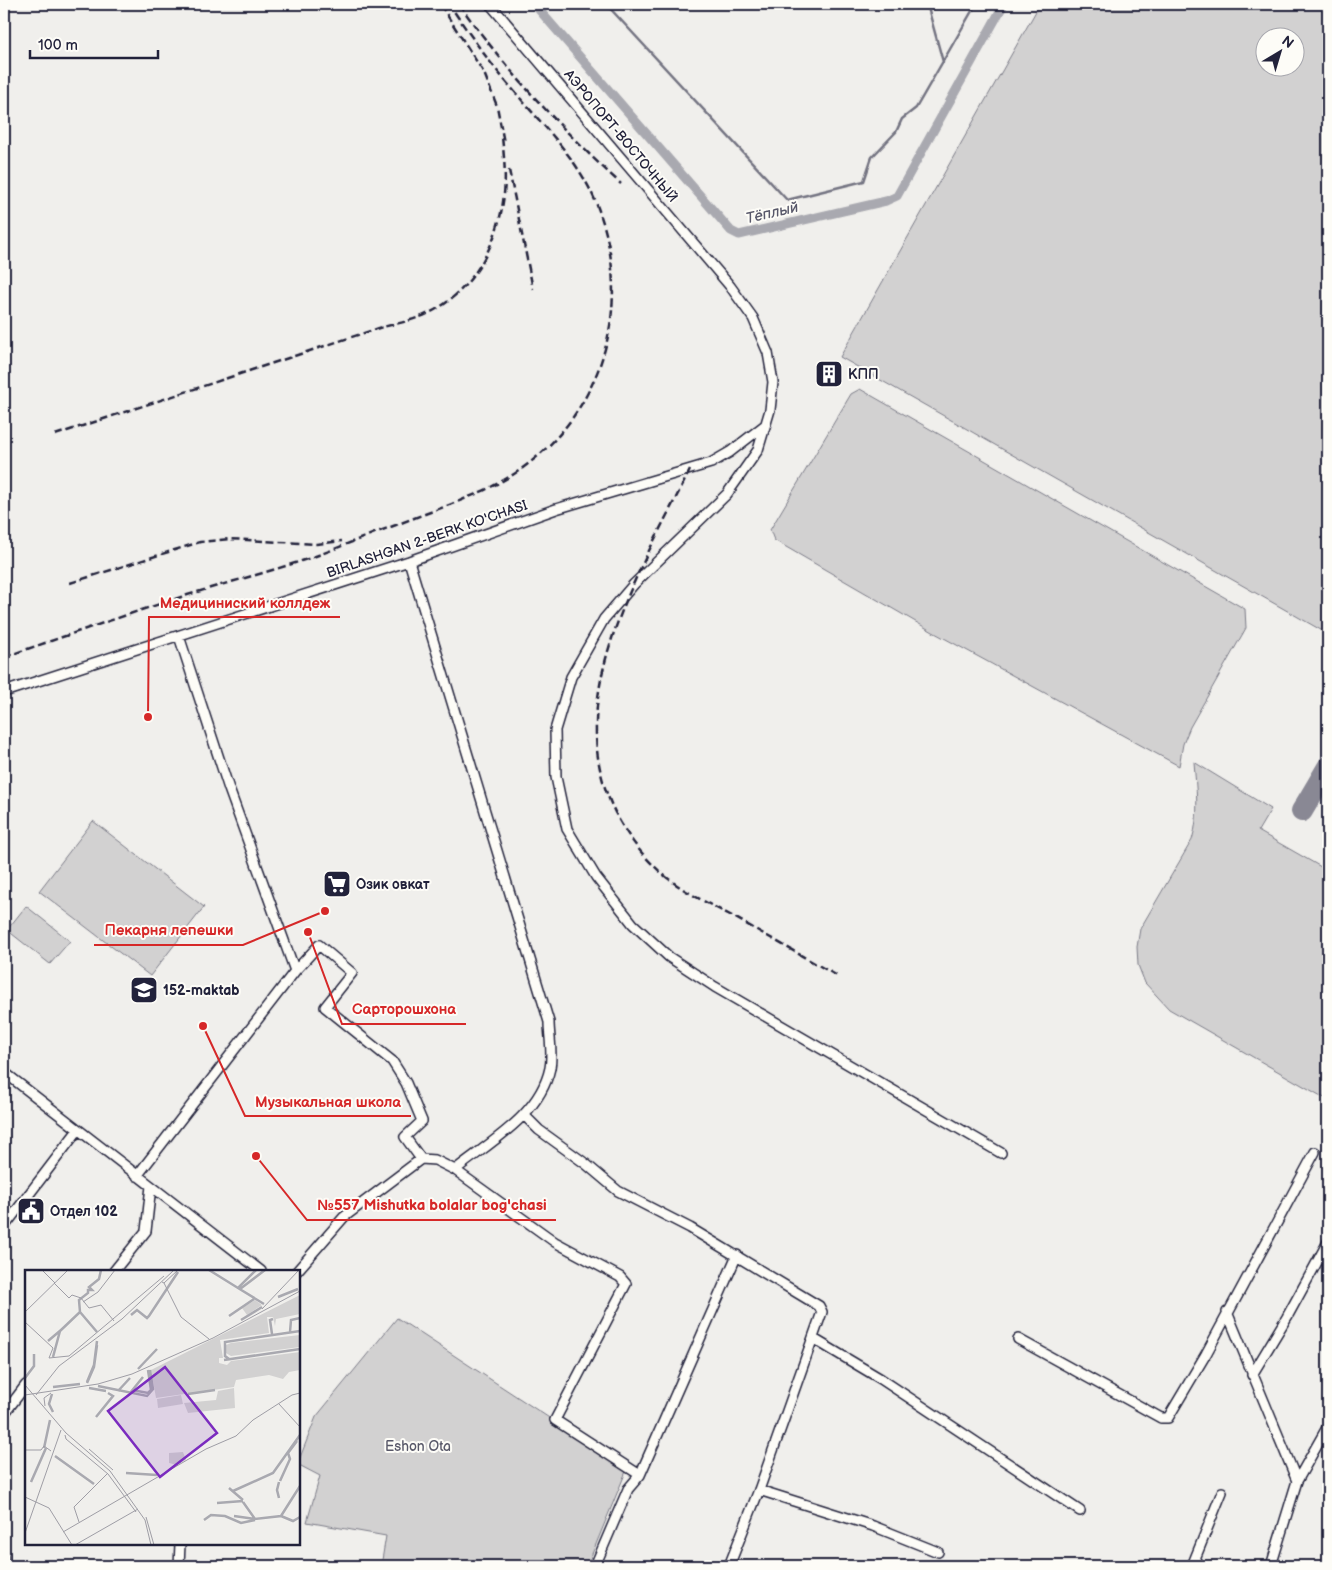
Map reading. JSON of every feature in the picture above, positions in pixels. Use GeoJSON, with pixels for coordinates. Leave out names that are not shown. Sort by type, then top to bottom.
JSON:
{"type":"FeatureCollection","features":[{"type":"Feature","properties":{"kind":"street","name":"АЭРОПОРТ-ВОСТОЧНЫЙ"},"geometry":{"type":"LineString","coordinates":[[490,4],[730,286],[754,318],[768,353],[773,382],[758,450],[727,494],[628,591],[604,619],[571,677],[555,730],[556,778],[567,829],[596,876],[633,924],[669,957],[715,987],[1001,1153]]}},
{"type":"Feature","properties":{"kind":"street","name":"BIRLASHGAN 2-BERK KO'CHASI"},"geometry":{"type":"LineString","coordinates":[[4,692],[409,561],[556,510],[711,463],[730,452],[765,425]]}},
{"type":"Feature","properties":{"kind":"street"},"geometry":{"type":"LineString","coordinates":[[409,561],[549,1022],[550,1065],[546,1082],[525,1116],[455,1170]]}},
{"type":"Feature","properties":{"kind":"street"},"geometry":{"type":"LineString","coordinates":[[179,636],[229,789],[295,971]]}},
{"type":"Feature","properties":{"kind":"street"},"geometry":{"type":"LineString","coordinates":[[137,1176],[295,971],[319,945],[352,972],[325,1007],[392,1061],[406,1083],[422,1121],[405,1136],[421,1159]]}},
{"type":"Feature","properties":{"kind":"street"},"geometry":{"type":"LineString","coordinates":[[4,1072],[260,1270]]}},
{"type":"Feature","properties":{"kind":"street"},"geometry":{"type":"LineString","coordinates":[[525,1116],[539,1130],[586,1164],[618,1191],[737,1256],[819,1306],[822,1312],[759,1490],[729,1566]]}},
{"type":"Feature","properties":{"kind":"street"},"geometry":{"type":"LineString","coordinates":[[4,1227],[78,1130]]}},
{"type":"Feature","properties":{"kind":"street"},"geometry":{"type":"LineString","coordinates":[[1018,1339],[1161,1418],[1168,1418],[1315,1152]]}},
{"type":"Feature","properties":{"kind":"street"},"geometry":{"type":"LineString","coordinates":[[297,1270],[344,1217],[421,1159],[435,1160],[455,1170],[555,1242],[620,1277],[626,1284],[555,1420],[640,1474]]}},
{"type":"Feature","properties":{"kind":"street"},"geometry":{"type":"LineString","coordinates":[[115,1270],[146,1231],[151,1186]]}},
{"type":"Feature","properties":{"kind":"street"},"geometry":{"type":"LineString","coordinates":[[1252,1374],[1287,1317],[1328,1242]]}},
{"type":"Feature","properties":{"kind":"street"},"geometry":{"type":"LineString","coordinates":[[595,1566],[628,1489],[640,1474],[737,1256]]}},
{"type":"Feature","properties":{"kind":"street"},"geometry":{"type":"LineString","coordinates":[[1227,1312],[1297,1481]]}},
{"type":"Feature","properties":{"kind":"street"},"geometry":{"type":"LineString","coordinates":[[814,1339],[882,1378],[1080,1511]]}},
{"type":"Feature","properties":{"kind":"street"},"geometry":{"type":"LineString","coordinates":[[4,1414],[25,1386]]}},
{"type":"Feature","properties":{"kind":"street"},"geometry":{"type":"LineString","coordinates":[[1271,1566],[1297,1481],[1328,1426]]}},
{"type":"Feature","properties":{"kind":"street"},"geometry":{"type":"LineString","coordinates":[[759,1490],[873,1526],[938,1552]]}},
{"type":"Feature","properties":{"kind":"street"},"geometry":{"type":"LineString","coordinates":[[1192,1566],[1222,1492]]}},
{"type":"Feature","properties":{"kind":"street"},"geometry":{"type":"LineString","coordinates":[[179,1566],[180,1545]]}},
{"type":"Feature","properties":{"kind":"green space"},"geometry":{"type":"Polygon","coordinates":[[[1040,4],[1328,4],[1328,634],[840,357],[1040,4]]]}},
{"type":"Feature","properties":{"kind":"green space"},"geometry":{"type":"Polygon","coordinates":[[[860,389],[1245,609],[1246,628],[1190,727],[1183,744],[1179,766],[933,632],[774,540],[770,530],[851,394],[860,389]]]}},
{"type":"Feature","properties":{"kind":"green space"},"geometry":{"type":"Polygon","coordinates":[[[1194,762],[1271,809],[1258,831],[1328,871],[1328,1100],[1169,1009],[1145,983],[1138,965],[1137,947],[1140,929],[1192,840],[1197,811],[1194,762]]]}},
{"type":"Feature","properties":{"kind":"green space"},"geometry":{"type":"Polygon","coordinates":[[[93,821],[204,907],[150,976],[39,891],[93,821]]]}},
{"type":"Feature","properties":{"kind":"green space"},"geometry":{"type":"Polygon","coordinates":[[[26,906],[70,941],[50,964],[7,930],[26,906]]]}},
{"type":"Feature","properties":{"kind":"green space","name":"Eshon Ota"},"geometry":{"type":"Polygon","coordinates":[[[397,1318],[627,1469],[587,1566],[381,1566],[386,1536],[307,1522],[320,1476],[300,1466],[300,1457],[316,1417],[397,1318]]]}},
{"type":"Feature","properties":{"kind":"waterway","name":"Тёплый"},"geometry":{"type":"LineString","coordinates":[[534,4],[731,231],[739,235],[886,201],[897,196],[1004,4]]}},
{"type":"Feature","properties":{"kind":"waterway"},"geometry":{"type":"LineString","coordinates":[[606,4],[787,200],[864,181],[872,157],[896,132],[902,119],[916,108],[976,4]]}},
{"type":"Feature","properties":{"kind":"waterway"},"geometry":{"type":"LineString","coordinates":[[927,4],[943,62]]}},
{"type":"Feature","properties":{"kind":"waterway"},"geometry":{"type":"LineString","coordinates":[[4,1547],[7,1551],[9,1566]]}},
{"type":"Feature","properties":{"kind":"taxiway"},"geometry":{"type":"LineString","coordinates":[[1302,811],[1328,767]]}},
{"type":"Feature","properties":{"kind":"railway"},"geometry":{"type":"LineString","coordinates":[[440,4],[484,73],[497,106],[504,143]]}},
{"type":"Feature","properties":{"kind":"railway"},"geometry":{"type":"LineString","coordinates":[[4,657],[181,597],[313,557],[458,502],[503,481],[517,472],[548,447],[573,417],[592,384],[605,349],[612,312],[612,274],[606,235],[594,198],[578,169],[558,142],[489,60],[449,4]]}},
{"type":"Feature","properties":{"kind":"railway"},"geometry":{"type":"LineString","coordinates":[[459,4],[535,98],[621,184]]}},
{"type":"Feature","properties":{"kind":"railway"},"geometry":{"type":"LineString","coordinates":[[55,435],[379,328],[415,319],[443,305],[470,280],[489,248],[496,230],[505,187],[502,137]]}},
{"type":"Feature","properties":{"kind":"railway"},"geometry":{"type":"LineString","coordinates":[[509,170],[533,289]]}},
{"type":"Feature","properties":{"kind":"railway"},"geometry":{"type":"LineString","coordinates":[[690,470],[628,595],[612,640],[600,685],[596,730],[601,774],[618,818],[633,842],[665,876],[681,888],[839,977]]}},
{"type":"Feature","properties":{"kind":"railway"},"geometry":{"type":"LineString","coordinates":[[70,583],[200,542],[229,539],[316,544],[342,541]]}},
{"type":"Feature","properties":{"kind":"place","name":"КПП"},"geometry":{"type":"Point","coordinates":[829,374]}},
{"type":"Feature","properties":{"kind":"place","name":"Медициниский коллдеж"},"geometry":{"type":"Point","coordinates":[148,717]}},
{"type":"Feature","properties":{"kind":"place","name":"Озик овкат"},"geometry":{"type":"Point","coordinates":[337,884]}},
{"type":"Feature","properties":{"kind":"place","name":"Пекарня лепешки"},"geometry":{"type":"Point","coordinates":[325,911]}},
{"type":"Feature","properties":{"kind":"place","name":"Сарторошхона"},"geometry":{"type":"Point","coordinates":[308,932]}},
{"type":"Feature","properties":{"kind":"place","name":"152-maktab"},"geometry":{"type":"Point","coordinates":[144,990]}},
{"type":"Feature","properties":{"kind":"place","name":"Музыкальная школа"},"geometry":{"type":"Point","coordinates":[203,1026]}},
{"type":"Feature","properties":{"kind":"place","name":"№557 Mishutka bolalar bog'chasi"},"geometry":{"type":"Point","coordinates":[256,1156]}},
{"type":"Feature","properties":{"kind":"place","name":"Отдел 102"},"geometry":{"type":"Point","coordinates":[31,1211]}}]}
